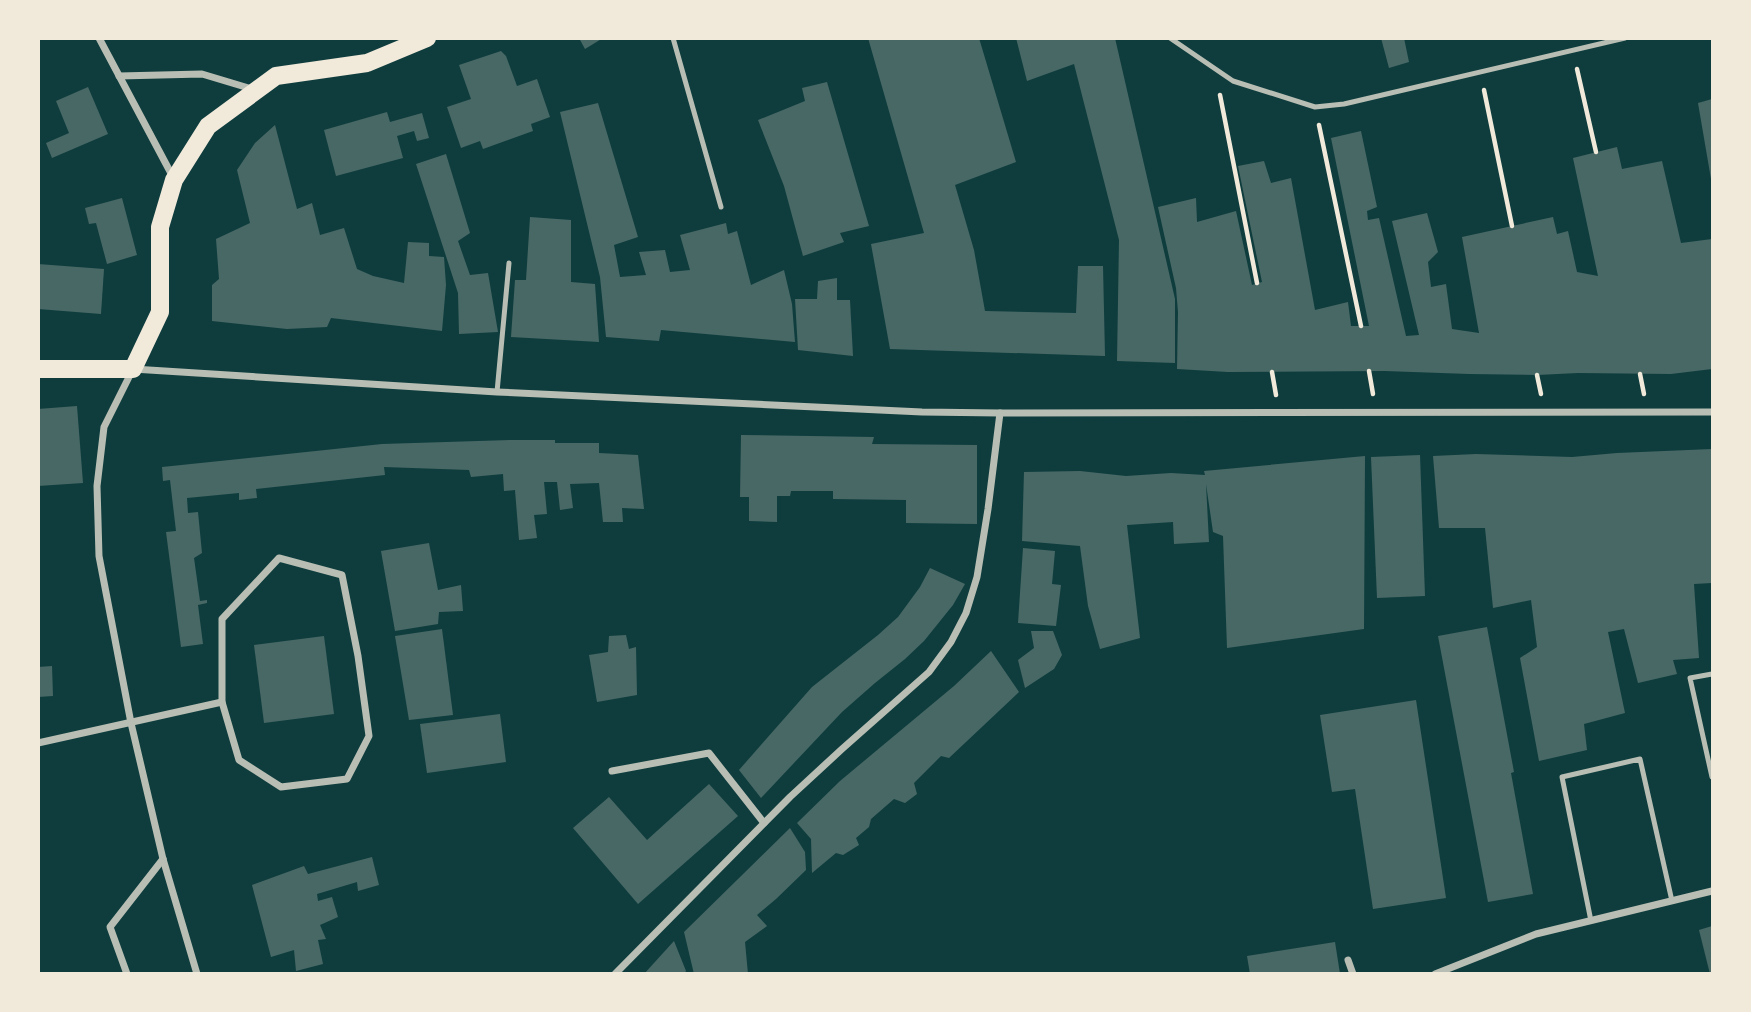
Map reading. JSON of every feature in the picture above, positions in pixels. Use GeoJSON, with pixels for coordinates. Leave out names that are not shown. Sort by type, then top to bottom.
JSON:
{"type":"FeatureCollection","features":[{"type":"Feature","properties":{"kind":"main road"},"geometry":{"type":"LineString","coordinates":[[38,369],[133,369],[160,312],[160,227],[174,180],[208,126],[276,76],[367,63],[427,38]]}},
{"type":"Feature","properties":{"kind":"street"},"geometry":{"type":"LineString","coordinates":[[99,38],[174,180]]}},
{"type":"Feature","properties":{"kind":"street"},"geometry":{"type":"LineString","coordinates":[[119,76],[202,74],[256,91]]}},
{"type":"Feature","properties":{"kind":"street"},"geometry":{"type":"LineString","coordinates":[[197,974],[163,859],[131,723],[99,556],[97,486],[104,427],[133,369],[497,392],[922,412],[1713,412]]}},
{"type":"Feature","properties":{"kind":"street"},"geometry":{"type":"LineString","coordinates":[[615,974],[764,823],[929,672],[951,642],[966,614],[977,577],[1000,413]]}},
{"type":"Feature","properties":{"kind":"street"},"geometry":{"type":"LineString","coordinates":[[279,558],[342,575],[358,656],[369,736],[347,779],[281,787],[239,760],[222,702],[222,619],[279,558]]}},
{"type":"Feature","properties":{"kind":"street"},"geometry":{"type":"LineString","coordinates":[[38,743],[222,702]]}},
{"type":"Feature","properties":{"kind":"street"},"geometry":{"type":"LineString","coordinates":[[612,771],[709,753],[764,823]]}},
{"type":"Feature","properties":{"kind":"street"},"geometry":{"type":"LineString","coordinates":[[127,974],[110,927],[163,859]]}},
{"type":"Feature","properties":{"kind":"street"},"geometry":{"type":"LineString","coordinates":[[1435,974],[1536,934],[1713,891]]}},
{"type":"Feature","properties":{"kind":"street"},"geometry":{"type":"LineString","coordinates":[[1349,960],[1353,974]]}},
{"type":"Feature","properties":{"kind":"lane"},"geometry":{"type":"LineString","coordinates":[[673,38],[721,208]]}},
{"type":"Feature","properties":{"kind":"lane"},"geometry":{"type":"LineString","coordinates":[[1172,39],[1233,81],[1315,107],[1344,104],[1625,38]]}},
{"type":"Feature","properties":{"kind":"lane"},"geometry":{"type":"LineString","coordinates":[[497,392],[509,263]]}},
{"type":"Feature","properties":{"kind":"lane"},"geometry":{"type":"LineString","coordinates":[[1713,674],[1690,678],[1713,777]]}},
{"type":"Feature","properties":{"kind":"lane"},"geometry":{"type":"LineString","coordinates":[[1591,921],[1562,777],[1640,759],[1672,901]]}},
{"type":"Feature","properties":{"kind":"path"},"geometry":{"type":"LineString","coordinates":[[1573,51],[1596,152]]}},
{"type":"Feature","properties":{"kind":"path"},"geometry":{"type":"LineString","coordinates":[[1214,69],[1257,283]]}},
{"type":"Feature","properties":{"kind":"path"},"geometry":{"type":"LineString","coordinates":[[1480,72],[1512,226]]}},
{"type":"Feature","properties":{"kind":"path"},"geometry":{"type":"LineString","coordinates":[[1315,107],[1361,326]]}},
{"type":"Feature","properties":{"kind":"building"},"geometry":{"type":"Polygon","coordinates":[[[579,38],[603,38],[585,49],[579,38]]]}},
{"type":"Feature","properties":{"kind":"building"},"geometry":{"type":"Polygon","coordinates":[[[868,38],[979,38],[1016,162],[955,185],[974,250],[985,311],[1076,313],[1078,266],[1103,266],[1105,356],[890,349],[871,244],[924,233],[868,38]]]}},
{"type":"Feature","properties":{"kind":"building"},"geometry":{"type":"Polygon","coordinates":[[[1016,38],[1115,38],[1175,299],[1175,363],[1117,361],[1119,240],[1074,64],[1027,81],[1016,38]]]}},
{"type":"Feature","properties":{"kind":"building"},"geometry":{"type":"Polygon","coordinates":[[[1381,38],[1404,38],[1409,62],[1389,68],[1381,38]]]}},
{"type":"Feature","properties":{"kind":"building"},"geometry":{"type":"Polygon","coordinates":[[[501,51],[506,56],[517,86],[537,79],[550,117],[531,124],[533,131],[483,149],[480,141],[461,148],[447,107],[471,99],[459,65],[501,51]]]}},
{"type":"Feature","properties":{"kind":"building"},"geometry":{"type":"Polygon","coordinates":[[[827,82],[869,226],[840,233],[844,242],[803,256],[784,186],[758,120],[805,101],[802,88],[827,82]]]}},
{"type":"Feature","properties":{"kind":"building"},"geometry":{"type":"Polygon","coordinates":[[[88,87],[108,134],[52,158],[46,143],[69,133],[56,101],[88,87]]]}},
{"type":"Feature","properties":{"kind":"building"},"geometry":{"type":"Polygon","coordinates":[[[1712,99],[1712,179],[1711,179],[1698,103],[1712,99]]]}},
{"type":"Feature","properties":{"kind":"building"},"geometry":{"type":"Polygon","coordinates":[[[598,103],[638,237],[614,245],[620,277],[646,275],[639,252],[665,250],[670,272],[690,270],[680,235],[726,223],[728,234],[737,231],[751,285],[784,270],[792,304],[795,342],[661,330],[659,341],[606,337],[600,277],[560,112],[598,103]]]}},
{"type":"Feature","properties":{"kind":"building"},"geometry":{"type":"Polygon","coordinates":[[[387,112],[390,122],[422,113],[429,138],[417,141],[414,131],[397,136],[403,158],[336,176],[324,130],[387,112]]]}},
{"type":"Feature","properties":{"kind":"building"},"geometry":{"type":"Polygon","coordinates":[[[275,125],[297,209],[312,203],[320,235],[344,228],[357,269],[373,276],[404,283],[408,242],[429,243],[429,256],[444,257],[446,285],[442,331],[331,318],[327,327],[287,329],[212,321],[212,285],[219,279],[216,239],[250,223],[237,170],[255,143],[275,125]]]}},
{"type":"Feature","properties":{"kind":"building"},"geometry":{"type":"Polygon","coordinates":[[[1361,131],[1377,207],[1367,211],[1368,220],[1379,218],[1406,336],[1419,335],[1392,221],[1427,213],[1438,252],[1428,262],[1431,287],[1446,284],[1452,329],[1479,333],[1462,237],[1553,217],[1557,234],[1568,231],[1577,272],[1598,276],[1573,158],[1617,147],[1622,169],[1662,161],[1681,243],[1712,239],[1712,369],[1671,374],[1537,375],[1385,371],[1228,372],[1177,369],[1176,288],[1158,207],[1196,198],[1197,222],[1236,211],[1252,285],[1262,282],[1238,166],[1264,161],[1271,183],[1291,178],[1315,310],[1348,302],[1351,326],[1369,326],[1331,138],[1361,131]]]}},
{"type":"Feature","properties":{"kind":"building"},"geometry":{"type":"Polygon","coordinates":[[[446,154],[470,233],[458,241],[470,275],[488,273],[498,332],[459,334],[458,293],[416,164],[446,154]]]}},
{"type":"Feature","properties":{"kind":"building"},"geometry":{"type":"Polygon","coordinates":[[[122,198],[137,255],[107,264],[96,223],[89,224],[85,208],[122,198]]]}},
{"type":"Feature","properties":{"kind":"building"},"geometry":{"type":"Polygon","coordinates":[[[530,217],[571,220],[571,282],[595,284],[599,342],[511,337],[515,280],[526,280],[530,217]]]}},
{"type":"Feature","properties":{"kind":"building"},"geometry":{"type":"Polygon","coordinates":[[[38,264],[104,269],[101,314],[38,309],[38,264]]]}},
{"type":"Feature","properties":{"kind":"building"},"geometry":{"type":"Polygon","coordinates":[[[837,278],[837,300],[850,300],[853,356],[798,350],[795,299],[817,299],[818,281],[837,278]]]}},
{"type":"Feature","properties":{"kind":"building"},"geometry":{"type":"Polygon","coordinates":[[[77,406],[83,483],[38,486],[38,409],[77,406]]]}},
{"type":"Feature","properties":{"kind":"building"},"geometry":{"type":"Polygon","coordinates":[[[741,435],[874,437],[872,444],[977,445],[977,524],[906,523],[906,500],[833,499],[833,491],[791,491],[790,496],[777,496],[777,522],[749,521],[749,497],[740,497],[741,435]]]}},
{"type":"Feature","properties":{"kind":"building"},"geometry":{"type":"Polygon","coordinates":[[[511,440],[599,443],[599,453],[638,455],[644,509],[622,508],[623,522],[603,522],[599,483],[570,484],[573,508],[560,510],[557,482],[544,482],[547,514],[534,515],[537,538],[519,540],[515,490],[504,491],[503,474],[471,477],[469,470],[384,467],[385,475],[256,489],[257,498],[239,500],[239,493],[187,498],[188,513],[198,512],[202,553],[194,558],[200,601],[207,600],[207,603],[198,605],[203,644],[181,647],[166,532],[176,531],[170,480],[163,481],[162,467],[382,444],[511,440]]]}},
{"type":"Feature","properties":{"kind":"building"},"geometry":{"type":"Polygon","coordinates":[[[1712,449],[1712,583],[1694,584],[1699,658],[1673,660],[1677,674],[1638,683],[1624,629],[1608,632],[1625,713],[1584,724],[1587,750],[1539,761],[1520,658],[1537,647],[1531,600],[1493,608],[1485,528],[1439,528],[1433,456],[1476,454],[1572,457],[1712,449]]]}},
{"type":"Feature","properties":{"kind":"building"},"geometry":{"type":"Polygon","coordinates":[[[1420,455],[1425,596],[1377,598],[1371,457],[1420,455]]]}},
{"type":"Feature","properties":{"kind":"building"},"geometry":{"type":"Polygon","coordinates":[[[1365,456],[1364,629],[1227,648],[1223,536],[1213,532],[1206,484],[1209,542],[1174,544],[1173,522],[1127,525],[1140,638],[1100,649],[1088,606],[1080,546],[1022,541],[1024,472],[1080,471],[1126,476],[1171,473],[1205,475],[1204,471],[1365,456]]]}},
{"type":"Feature","properties":{"kind":"building"},"geometry":{"type":"Polygon","coordinates":[[[429,543],[438,590],[461,585],[463,611],[439,612],[438,624],[395,631],[381,551],[429,543]]]}},
{"type":"Feature","properties":{"kind":"building"},"geometry":{"type":"Polygon","coordinates":[[[1023,548],[1055,551],[1052,584],[1061,585],[1056,626],[1018,623],[1023,548]]]}},
{"type":"Feature","properties":{"kind":"building"},"geometry":{"type":"Polygon","coordinates":[[[930,568],[965,584],[953,605],[924,641],[842,712],[761,798],[739,770],[812,687],[898,617],[930,568]]]}},
{"type":"Feature","properties":{"kind":"building"},"geometry":{"type":"Polygon","coordinates":[[[1487,627],[1533,894],[1488,902],[1438,636],[1487,627]]]}},
{"type":"Feature","properties":{"kind":"building"},"geometry":{"type":"Polygon","coordinates":[[[442,629],[453,715],[409,720],[395,636],[442,629]]]}},
{"type":"Feature","properties":{"kind":"building"},"geometry":{"type":"Polygon","coordinates":[[[1031,631],[1053,631],[1062,655],[1054,669],[1025,688],[1018,660],[1034,648],[1031,631]]]}},
{"type":"Feature","properties":{"kind":"building"},"geometry":{"type":"Polygon","coordinates":[[[626,635],[629,649],[636,647],[637,695],[597,702],[589,655],[608,652],[609,636],[626,635]]]}},
{"type":"Feature","properties":{"kind":"building"},"geometry":{"type":"Polygon","coordinates":[[[324,636],[334,714],[264,723],[254,645],[324,636]]]}},
{"type":"Feature","properties":{"kind":"building"},"geometry":{"type":"Polygon","coordinates":[[[991,651],[1019,692],[949,758],[941,756],[914,783],[917,794],[905,803],[894,799],[871,819],[869,827],[856,838],[859,845],[843,855],[836,853],[812,873],[811,839],[797,823],[840,781],[954,686],[991,651]]]}},
{"type":"Feature","properties":{"kind":"building"},"geometry":{"type":"Polygon","coordinates":[[[52,666],[53,696],[38,697],[38,667],[52,666]]]}},
{"type":"Feature","properties":{"kind":"building"},"geometry":{"type":"Polygon","coordinates":[[[1416,700],[1446,898],[1373,909],[1355,789],[1332,792],[1320,715],[1416,700]]]}},
{"type":"Feature","properties":{"kind":"building"},"geometry":{"type":"Polygon","coordinates":[[[500,714],[506,762],[427,773],[420,724],[500,714]]]}},
{"type":"Feature","properties":{"kind":"building"},"geometry":{"type":"Polygon","coordinates":[[[709,784],[738,816],[638,904],[573,828],[609,797],[647,840],[709,784]]]}},
{"type":"Feature","properties":{"kind":"building"},"geometry":{"type":"Polygon","coordinates":[[[790,828],[805,852],[806,870],[757,915],[767,926],[745,942],[748,974],[694,974],[684,932],[790,828]]]}},
{"type":"Feature","properties":{"kind":"building"},"geometry":{"type":"Polygon","coordinates":[[[372,857],[379,885],[358,891],[357,882],[317,894],[318,901],[332,897],[338,917],[320,925],[326,939],[318,940],[323,964],[296,971],[294,950],[271,957],[252,885],[304,866],[308,874],[372,857]]]}},
{"type":"Feature","properties":{"kind":"building"},"geometry":{"type":"Polygon","coordinates":[[[1712,926],[1712,974],[1710,974],[1699,930],[1712,926]]]}},
{"type":"Feature","properties":{"kind":"building"},"geometry":{"type":"Polygon","coordinates":[[[674,941],[686,971],[684,974],[644,974],[674,941]]]}},
{"type":"Feature","properties":{"kind":"building"},"geometry":{"type":"Polygon","coordinates":[[[1335,942],[1340,974],[1250,974],[1247,956],[1335,942]]]}}]}
